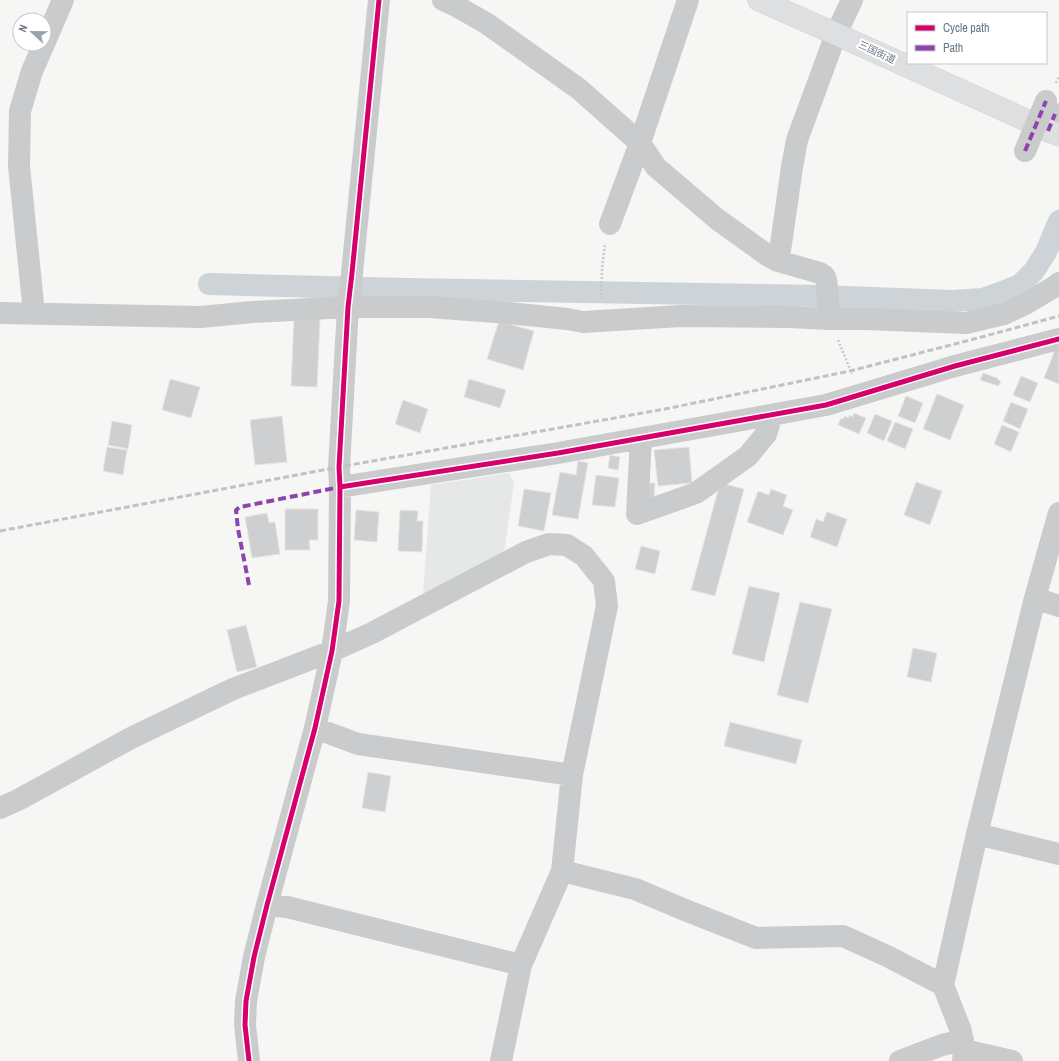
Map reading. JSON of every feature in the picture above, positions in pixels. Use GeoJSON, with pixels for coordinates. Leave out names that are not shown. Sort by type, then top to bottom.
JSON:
{"type":"FeatureCollection","features":[{"type":"Feature","properties":{"kind":"highway","name":"三国街道"},"geometry":{"type":"LineString","coordinates":[[759,0],[836,34],[907,62]]}},
{"type":"Feature","properties":{"kind":"highway","name":"三国街道"},"geometry":{"type":"LineString","coordinates":[[911,64],[1052,120]]}},
{"type":"Feature","properties":{"kind":"street"},"geometry":{"type":"LineString","coordinates":[[52,25],[63,0]]}},
{"type":"Feature","properties":{"kind":"street"},"geometry":{"type":"LineString","coordinates":[[249,1061],[245,1025],[246,1001],[254,957],[315,728],[332,651],[339,601],[339,467],[349,302],[379,0]]}},
{"type":"Feature","properties":{"kind":"street"},"geometry":{"type":"LineString","coordinates":[[443,0],[486,22],[579,89],[640,143],[656,167],[716,219],[767,255],[778,261],[823,275],[826,278],[828,314]]}},
{"type":"Feature","properties":{"kind":"street"},"geometry":{"type":"LineString","coordinates":[[610,224],[640,143],[688,0]]}},
{"type":"Feature","properties":{"kind":"street"},"geometry":{"type":"LineString","coordinates":[[778,261],[797,140],[836,34],[852,0]]}},
{"type":"Feature","properties":{"kind":"street"},"geometry":{"type":"LineString","coordinates":[[34,313],[19,166],[20,111],[32,71],[40,52]]}},
{"type":"Feature","properties":{"kind":"street"},"geometry":{"type":"LineString","coordinates":[[1025,151],[1052,120]]}},
{"type":"Feature","properties":{"kind":"street"},"geometry":{"type":"LineString","coordinates":[[0,313],[202,317],[349,302],[516,313],[583,322],[681,316],[789,317],[828,314],[865,319],[966,323],[1004,314],[1027,303],[1059,283]]}},
{"type":"Feature","properties":{"kind":"street"},"geometry":{"type":"LineString","coordinates":[[340,488],[558,454],[826,405],[955,366],[1059,339]]}},
{"type":"Feature","properties":{"kind":"street"},"geometry":{"type":"LineString","coordinates":[[641,438],[637,514],[696,493],[748,456],[766,434],[772,415]]}},
{"type":"Feature","properties":{"kind":"street"},"geometry":{"type":"LineString","coordinates":[[963,1051],[961,1031],[943,985],[976,834],[1035,598],[1059,513]]}},
{"type":"Feature","properties":{"kind":"street"},"geometry":{"type":"LineString","coordinates":[[0,808],[18,800],[131,738],[227,692],[332,651],[372,633],[526,552],[548,544],[567,545],[584,556],[604,581],[607,606],[572,775],[562,870],[521,965],[501,1061]]}},
{"type":"Feature","properties":{"kind":"street"},"geometry":{"type":"LineString","coordinates":[[1035,598],[1059,606]]}},
{"type":"Feature","properties":{"kind":"street"},"geometry":{"type":"LineString","coordinates":[[315,728],[358,744],[572,775]]}},
{"type":"Feature","properties":{"kind":"street"},"geometry":{"type":"LineString","coordinates":[[976,834],[1059,854]]}},
{"type":"Feature","properties":{"kind":"street"},"geometry":{"type":"LineString","coordinates":[[562,870],[635,888],[685,910],[756,938],[843,936],[887,956],[943,985]]}},
{"type":"Feature","properties":{"kind":"street"},"geometry":{"type":"LineString","coordinates":[[267,905],[287,907],[521,965]]}},
{"type":"Feature","properties":{"kind":"street"},"geometry":{"type":"LineString","coordinates":[[900,1061],[942,1045],[1012,1061]]}},
{"type":"Feature","properties":{"kind":"path"},"geometry":{"type":"LineString","coordinates":[[601,304],[602,268],[605,244],[610,224]]}},
{"type":"Feature","properties":{"kind":"path"},"geometry":{"type":"LineString","coordinates":[[828,314],[854,379]]}},
{"type":"Feature","properties":{"kind":"shaded area"},"geometry":{"type":"Polygon","coordinates":[[[509,473],[514,483],[504,554],[423,595],[431,485],[509,473]]]}},
{"type":"Feature","properties":{"kind":"building"},"geometry":{"type":"Polygon","coordinates":[[[294,318],[320,319],[317,387],[291,386],[294,318]]]}},
{"type":"Feature","properties":{"kind":"building"},"geometry":{"type":"Polygon","coordinates":[[[499,321],[534,331],[523,370],[487,359],[499,321]]]}},
{"type":"Feature","properties":{"kind":"building"},"geometry":{"type":"Polygon","coordinates":[[[1056,347],[1059,347],[1059,384],[1044,378],[1056,347]]]}},
{"type":"Feature","properties":{"kind":"building"},"geometry":{"type":"Polygon","coordinates":[[[983,373],[997,378],[1001,382],[998,386],[980,380],[983,373]]]}},
{"type":"Feature","properties":{"kind":"building"},"geometry":{"type":"Polygon","coordinates":[[[1021,376],[1038,383],[1030,402],[1013,395],[1021,376]]]}},
{"type":"Feature","properties":{"kind":"building"},"geometry":{"type":"Polygon","coordinates":[[[170,379],[200,387],[191,418],[162,410],[170,379]]]}},
{"type":"Feature","properties":{"kind":"building"},"geometry":{"type":"Polygon","coordinates":[[[469,379],[506,390],[500,408],[464,397],[469,379]]]}},
{"type":"Feature","properties":{"kind":"building"},"geometry":{"type":"Polygon","coordinates":[[[937,394],[964,405],[950,440],[923,429],[937,394]]]}},
{"type":"Feature","properties":{"kind":"building"},"geometry":{"type":"Polygon","coordinates":[[[906,396],[923,403],[915,423],[898,416],[906,396]]]}},
{"type":"Feature","properties":{"kind":"building"},"geometry":{"type":"Polygon","coordinates":[[[403,400],[428,409],[420,433],[395,424],[403,400]]]}},
{"type":"Feature","properties":{"kind":"building"},"geometry":{"type":"Polygon","coordinates":[[[1011,402],[1028,409],[1020,429],[1003,421],[1011,402]]]}},
{"type":"Feature","properties":{"kind":"building"},"geometry":{"type":"Polygon","coordinates":[[[854,413],[866,418],[859,434],[838,425],[841,418],[844,419],[844,416],[849,418],[849,415],[853,417],[854,413]]]}},
{"type":"Feature","properties":{"kind":"building"},"geometry":{"type":"Polygon","coordinates":[[[875,414],[892,421],[884,441],[867,433],[875,414]]]}},
{"type":"Feature","properties":{"kind":"building"},"geometry":{"type":"Polygon","coordinates":[[[282,416],[287,462],[255,465],[250,420],[282,416]]]}},
{"type":"Feature","properties":{"kind":"building"},"geometry":{"type":"Polygon","coordinates":[[[112,421],[132,425],[128,449],[108,445],[112,421]]]}},
{"type":"Feature","properties":{"kind":"building"},"geometry":{"type":"Polygon","coordinates":[[[895,422],[913,429],[905,449],[887,441],[895,422]]]}},
{"type":"Feature","properties":{"kind":"building"},"geometry":{"type":"Polygon","coordinates":[[[1002,425],[1019,432],[1011,452],[994,444],[1002,425]]]}},
{"type":"Feature","properties":{"kind":"building"},"geometry":{"type":"Polygon","coordinates":[[[107,447],[127,450],[123,475],[103,471],[107,447]]]}},
{"type":"Feature","properties":{"kind":"building"},"geometry":{"type":"Polygon","coordinates":[[[689,447],[692,483],[658,486],[654,450],[689,447]]]}},
{"type":"Feature","properties":{"kind":"building"},"geometry":{"type":"Polygon","coordinates":[[[610,455],[620,457],[618,470],[608,468],[610,455]]]}},
{"type":"Feature","properties":{"kind":"building"},"geometry":{"type":"Polygon","coordinates":[[[578,461],[588,463],[578,519],[552,515],[560,472],[576,475],[578,461]]]}},
{"type":"Feature","properties":{"kind":"building"},"geometry":{"type":"Polygon","coordinates":[[[596,475],[619,478],[615,507],[592,505],[596,475]]]}},
{"type":"Feature","properties":{"kind":"building"},"geometry":{"type":"Polygon","coordinates":[[[916,482],[942,491],[930,525],[904,515],[916,482]]]}},
{"type":"Feature","properties":{"kind":"building"},"geometry":{"type":"Polygon","coordinates":[[[643,483],[655,483],[654,498],[643,498],[643,483]]]}},
{"type":"Feature","properties":{"kind":"building"},"geometry":{"type":"Polygon","coordinates":[[[720,483],[744,489],[715,596],[691,590],[720,483]]]}},
{"type":"Feature","properties":{"kind":"building"},"geometry":{"type":"Polygon","coordinates":[[[524,489],[551,493],[544,531],[518,526],[524,489]]]}},
{"type":"Feature","properties":{"kind":"building"},"geometry":{"type":"Polygon","coordinates":[[[771,489],[787,495],[783,506],[793,510],[783,535],[747,522],[758,491],[769,495],[771,489]]]}},
{"type":"Feature","properties":{"kind":"building"},"geometry":{"type":"Polygon","coordinates":[[[285,509],[318,509],[318,540],[309,540],[310,550],[285,550],[285,509]]]}},
{"type":"Feature","properties":{"kind":"building"},"geometry":{"type":"Polygon","coordinates":[[[356,510],[379,512],[377,542],[354,540],[356,510]]]}},
{"type":"Feature","properties":{"kind":"building"},"geometry":{"type":"Polygon","coordinates":[[[400,510],[418,511],[417,521],[423,521],[422,552],[398,551],[400,510]]]}},
{"type":"Feature","properties":{"kind":"building"},"geometry":{"type":"Polygon","coordinates":[[[827,512],[847,519],[837,547],[810,537],[816,519],[823,522],[827,512]]]}},
{"type":"Feature","properties":{"kind":"building"},"geometry":{"type":"Polygon","coordinates":[[[267,513],[269,523],[275,522],[280,554],[252,558],[245,517],[267,513]]]}},
{"type":"Feature","properties":{"kind":"building"},"geometry":{"type":"Polygon","coordinates":[[[641,546],[660,551],[655,574],[635,569],[641,546]]]}},
{"type":"Feature","properties":{"kind":"building"},"geometry":{"type":"Polygon","coordinates":[[[749,586],[780,593],[764,662],[732,654],[749,586]]]}},
{"type":"Feature","properties":{"kind":"building"},"geometry":{"type":"Polygon","coordinates":[[[800,602],[832,609],[808,703],[777,695],[800,602]]]}},
{"type":"Feature","properties":{"kind":"building"},"geometry":{"type":"Polygon","coordinates":[[[246,625],[257,667],[237,672],[227,630],[246,625]]]}},
{"type":"Feature","properties":{"kind":"building"},"geometry":{"type":"Polygon","coordinates":[[[913,648],[937,653],[931,682],[907,677],[913,648]]]}},
{"type":"Feature","properties":{"kind":"building"},"geometry":{"type":"Polygon","coordinates":[[[730,722],[802,740],[796,764],[724,746],[730,722]]]}},
{"type":"Feature","properties":{"kind":"building"},"geometry":{"type":"Polygon","coordinates":[[[368,772],[391,776],[385,812],[362,808],[368,772]]]}},
{"type":"Feature","properties":{"kind":"waterway"},"geometry":{"type":"LineString","coordinates":[[209,284],[819,296],[952,301],[983,299],[1020,285],[1034,271],[1046,252],[1059,221]]}},
{"type":"Feature","properties":{"kind":"railway"},"geometry":{"type":"LineString","coordinates":[[0,531],[339,467],[665,409],[850,371],[1059,316]]}},
{"type":"Feature","properties":{"kind":"marked path"},"geometry":{"type":"LineString","coordinates":[[1025,151],[1046,101]]}},
{"type":"Feature","properties":{"kind":"marked path"},"geometry":{"type":"LineString","coordinates":[[1048,131],[1055,114]]}},
{"type":"Feature","properties":{"kind":"marked path"},"geometry":{"type":"LineString","coordinates":[[249,585],[238,529],[236,510],[240,507],[340,487]]}},
{"type":"Feature","properties":{"kind":"cycle path"},"geometry":{"type":"LineString","coordinates":[[249,1061],[245,1025],[246,1001],[254,957],[315,728],[332,651],[339,601],[339,467],[348,307],[379,0]]}},
{"type":"Feature","properties":{"kind":"cycle path"},"geometry":{"type":"LineString","coordinates":[[340,487],[558,453],[826,405],[955,366],[1059,339]]}}]}
